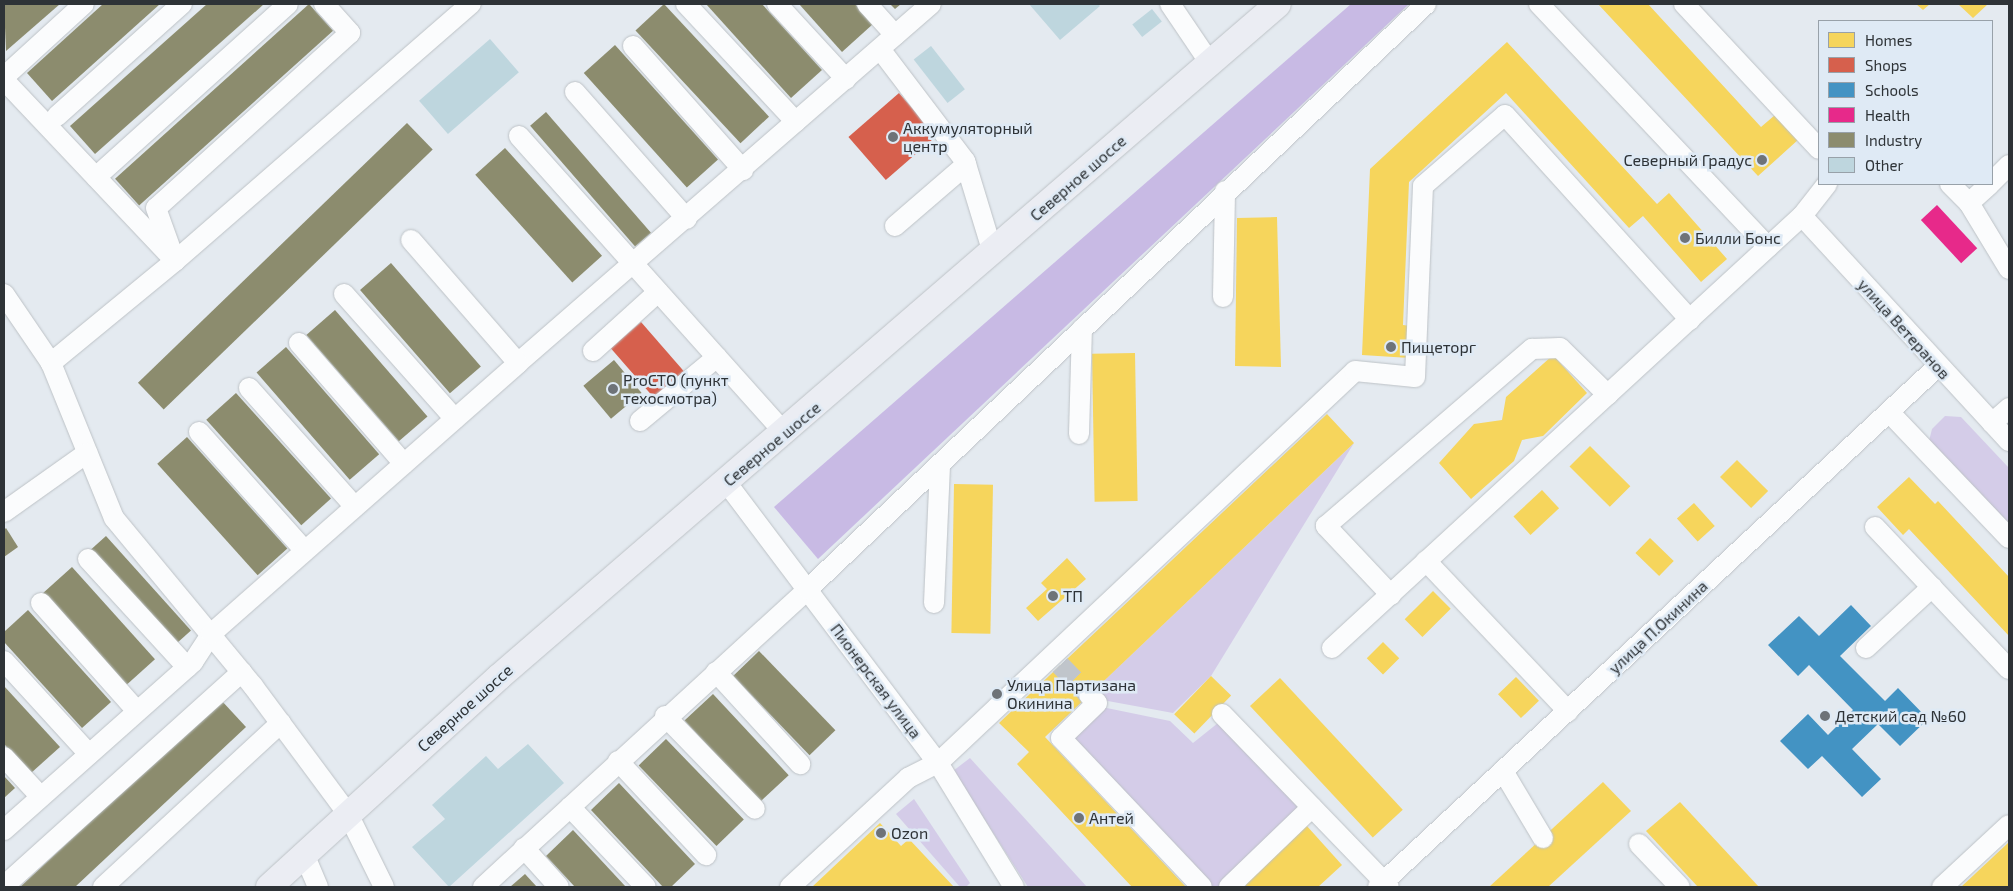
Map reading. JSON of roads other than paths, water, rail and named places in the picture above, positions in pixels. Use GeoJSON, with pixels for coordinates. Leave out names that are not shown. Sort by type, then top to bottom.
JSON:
{"type":"FeatureCollection","features":[{"type":"Feature","properties":{"kind":"main road","name":"Северное шоссе"},"geometry":{"type":"LineString","coordinates":[[269,887],[348,814],[726,482],[993,253],[1278,4]]}},
{"type":"Feature","properties":{"kind":"street"},"geometry":{"type":"LineString","coordinates":[[84,4],[4,78],[175,261]]}},
{"type":"Feature","properties":{"kind":"street"},"geometry":{"type":"LineString","coordinates":[[57,116],[182,4]]}},
{"type":"Feature","properties":{"kind":"street"},"geometry":{"type":"LineString","coordinates":[[96,177],[288,4]]}},
{"type":"Feature","properties":{"kind":"street"},"geometry":{"type":"LineString","coordinates":[[175,261],[156,208],[350,33],[324,4]]}},
{"type":"Feature","properties":{"kind":"street"},"geometry":{"type":"LineString","coordinates":[[51,363],[175,261],[471,4]]}},
{"type":"Feature","properties":{"kind":"street"},"geometry":{"type":"LineString","coordinates":[[686,4],[796,122]]}},
{"type":"Feature","properties":{"kind":"street"},"geometry":{"type":"LineString","coordinates":[[777,4],[846,79]]}},
{"type":"Feature","properties":{"kind":"street"},"geometry":{"type":"LineString","coordinates":[[867,4],[895,35]]}},
{"type":"Feature","properties":{"kind":"street"},"geometry":{"type":"LineString","coordinates":[[4,830],[187,667],[211,634],[455,418],[687,219],[931,4]]}},
{"type":"Feature","properties":{"kind":"street"},"geometry":{"type":"LineString","coordinates":[[1170,4],[1210,63]]}},
{"type":"Feature","properties":{"kind":"street"},"geometry":{"type":"LineString","coordinates":[[483,887],[665,716],[808,589],[1225,191],[1426,4]]}},
{"type":"Feature","properties":{"kind":"street"},"geometry":{"type":"LineString","coordinates":[[1539,4],[1768,247]]}},
{"type":"Feature","properties":{"kind":"street"},"geometry":{"type":"LineString","coordinates":[[1684,4],[1818,148]]}},
{"type":"Feature","properties":{"kind":"street"},"geometry":{"type":"LineString","coordinates":[[633,46],[743,170]]}},
{"type":"Feature","properties":{"kind":"street"},"geometry":{"type":"LineString","coordinates":[[880,49],[966,165],[993,253]]}},
{"type":"Feature","properties":{"kind":"street"},"geometry":{"type":"LineString","coordinates":[[575,92],[687,219]]}},
{"type":"Feature","properties":{"kind":"street"},"geometry":{"type":"LineString","coordinates":[[790,887],[908,778],[938,763],[1056,661],[1355,371],[1416,376],[1424,186],[1505,115],[1690,320]]}},
{"type":"Feature","properties":{"kind":"street"},"geometry":{"type":"LineString","coordinates":[[519,136],[785,433]]}},
{"type":"Feature","properties":{"kind":"street"},"geometry":{"type":"LineString","coordinates":[[895,226],[966,165]]}},
{"type":"Feature","properties":{"kind":"street"},"geometry":{"type":"LineString","coordinates":[[1993,181],[2009,165]]}},
{"type":"Feature","properties":{"kind":"street"},"geometry":{"type":"LineString","coordinates":[[1332,648],[1802,216],[1825,185]]}},
{"type":"Feature","properties":{"kind":"street"},"geometry":{"type":"LineString","coordinates":[[1951,185],[1969,203],[2009,269]]}},
{"type":"Feature","properties":{"kind":"street"},"geometry":{"type":"LineString","coordinates":[[1969,203],[1989,185]]}},
{"type":"Feature","properties":{"kind":"street"},"geometry":{"type":"LineString","coordinates":[[1223,298],[1225,191]]}},
{"type":"Feature","properties":{"kind":"street","name":"улица Ветеранов"},"geometry":{"type":"LineString","coordinates":[[1802,216],[1937,367],[2009,441]]}},
{"type":"Feature","properties":{"kind":"street"},"geometry":{"type":"LineString","coordinates":[[411,240],[518,363]]}},
{"type":"Feature","properties":{"kind":"street"},"geometry":{"type":"LineString","coordinates":[[593,351],[658,292]]}},
{"type":"Feature","properties":{"kind":"street"},"geometry":{"type":"LineString","coordinates":[[4,294],[51,363],[114,518],[242,672],[348,814],[384,887]]}},
{"type":"Feature","properties":{"kind":"street"},"geometry":{"type":"LineString","coordinates":[[344,294],[455,418]]}},
{"type":"Feature","properties":{"kind":"street"},"geometry":{"type":"LineString","coordinates":[[1079,434],[1082,329]]}},
{"type":"Feature","properties":{"kind":"street"},"geometry":{"type":"LineString","coordinates":[[299,343],[404,464]]}},
{"type":"Feature","properties":{"kind":"street"},"geometry":{"type":"LineString","coordinates":[[1390,595],[1326,526],[1532,348],[1560,348],[1608,395]]}},
{"type":"Feature","properties":{"kind":"street"},"geometry":{"type":"LineString","coordinates":[[640,421],[717,357]]}},
{"type":"Feature","properties":{"kind":"street","name":"улица П.Окинина"},"geometry":{"type":"LineString","coordinates":[[1384,885],[1503,771],[1937,367]]}},
{"type":"Feature","properties":{"kind":"street"},"geometry":{"type":"LineString","coordinates":[[249,388],[355,507]]}},
{"type":"Feature","properties":{"kind":"street"},"geometry":{"type":"LineString","coordinates":[[1992,423],[2009,408]]}},
{"type":"Feature","properties":{"kind":"street"},"geometry":{"type":"LineString","coordinates":[[1889,412],[2009,538]]}},
{"type":"Feature","properties":{"kind":"street"},"geometry":{"type":"LineString","coordinates":[[199,432],[305,551]]}},
{"type":"Feature","properties":{"kind":"street"},"geometry":{"type":"LineString","coordinates":[[4,512],[87,453]]}},
{"type":"Feature","properties":{"kind":"street"},"geometry":{"type":"LineString","coordinates":[[934,603],[940,464]]}},
{"type":"Feature","properties":{"kind":"street","name":"Пионерская улица"},"geometry":{"type":"LineString","coordinates":[[726,482],[938,763],[1014,887]]}},
{"type":"Feature","properties":{"kind":"street"},"geometry":{"type":"LineString","coordinates":[[1875,527],[2009,669]]}},
{"type":"Feature","properties":{"kind":"street"},"geometry":{"type":"LineString","coordinates":[[88,559],[187,667]]}},
{"type":"Feature","properties":{"kind":"street"},"geometry":{"type":"LineString","coordinates":[[1426,562],[1568,711]]}},
{"type":"Feature","properties":{"kind":"street"},"geometry":{"type":"LineString","coordinates":[[1866,648],[1932,587]]}},
{"type":"Feature","properties":{"kind":"street"},"geometry":{"type":"LineString","coordinates":[[41,603],[137,711]]}},
{"type":"Feature","properties":{"kind":"street"},"geometry":{"type":"LineString","coordinates":[[4,661],[89,754]]}},
{"type":"Feature","properties":{"kind":"street"},"geometry":{"type":"LineString","coordinates":[[4,886],[242,672]]}},
{"type":"Feature","properties":{"kind":"street"},"geometry":{"type":"LineString","coordinates":[[716,672],[800,764]]}},
{"type":"Feature","properties":{"kind":"street"},"geometry":{"type":"LineString","coordinates":[[1089,695],[1097,703],[1061,738],[1202,887]]}},
{"type":"Feature","properties":{"kind":"street"},"geometry":{"type":"LineString","coordinates":[[1222,714],[1384,885]]}},
{"type":"Feature","properties":{"kind":"street"},"geometry":{"type":"LineString","coordinates":[[665,716],[755,809]]}},
{"type":"Feature","properties":{"kind":"street"},"geometry":{"type":"LineString","coordinates":[[103,887],[281,723]]}},
{"type":"Feature","properties":{"kind":"street"},"geometry":{"type":"LineString","coordinates":[[4,757],[41,797]]}},
{"type":"Feature","properties":{"kind":"street"},"geometry":{"type":"LineString","coordinates":[[618,762],[706,855]]}},
{"type":"Feature","properties":{"kind":"street"},"geometry":{"type":"LineString","coordinates":[[1503,771],[1543,838]]}},
{"type":"Feature","properties":{"kind":"street"},"geometry":{"type":"LineString","coordinates":[[570,807],[646,887]]}},
{"type":"Feature","properties":{"kind":"street"},"geometry":{"type":"LineString","coordinates":[[1228,887],[1312,807]]}},
{"type":"Feature","properties":{"kind":"street"},"geometry":{"type":"LineString","coordinates":[[1942,887],[2009,825]]}},
{"type":"Feature","properties":{"kind":"street"},"geometry":{"type":"LineString","coordinates":[[1639,844],[1680,887]]}},
{"type":"Feature","properties":{"kind":"street"},"geometry":{"type":"LineString","coordinates":[[524,848],[559,887]]}},
{"type":"Feature","properties":{"kind":"street"},"geometry":{"type":"LineString","coordinates":[[304,854],[318,887]]}},
{"type":"Feature","properties":{"kind":"tunnel"},"geometry":{"type":"LineString","coordinates":[[1060,665],[1089,695]]}},
{"type":"Feature","properties":{"kind":"place","name":"Аккумуляторный центр"},"geometry":{"type":"Point","coordinates":[893,137]}},
{"type":"Feature","properties":{"kind":"place","name":"Северный Градус"},"geometry":{"type":"Point","coordinates":[1762,160]}},
{"type":"Feature","properties":{"kind":"place","name":"Билли Бонс"},"geometry":{"type":"Point","coordinates":[1685,238]}},
{"type":"Feature","properties":{"kind":"place","name":"Пищеторг"},"geometry":{"type":"Point","coordinates":[1391,347]}},
{"type":"Feature","properties":{"kind":"place","name":"ProСТО (пункт техосмотра)"},"geometry":{"type":"Point","coordinates":[613,389]}},
{"type":"Feature","properties":{"kind":"place","name":"ТП"},"geometry":{"type":"Point","coordinates":[1053,596]}},
{"type":"Feature","properties":{"kind":"place","name":"Улица Партизана Окинина"},"geometry":{"type":"Point","coordinates":[997,694]}},
{"type":"Feature","properties":{"kind":"place","name":"Детский сад №60"},"geometry":{"type":"Point","coordinates":[1825,716]}},
{"type":"Feature","properties":{"kind":"place","name":"Антей"},"geometry":{"type":"Point","coordinates":[1079,818]}},
{"type":"Feature","properties":{"kind":"place","name":"Ozon"},"geometry":{"type":"Point","coordinates":[881,833]}}]}
